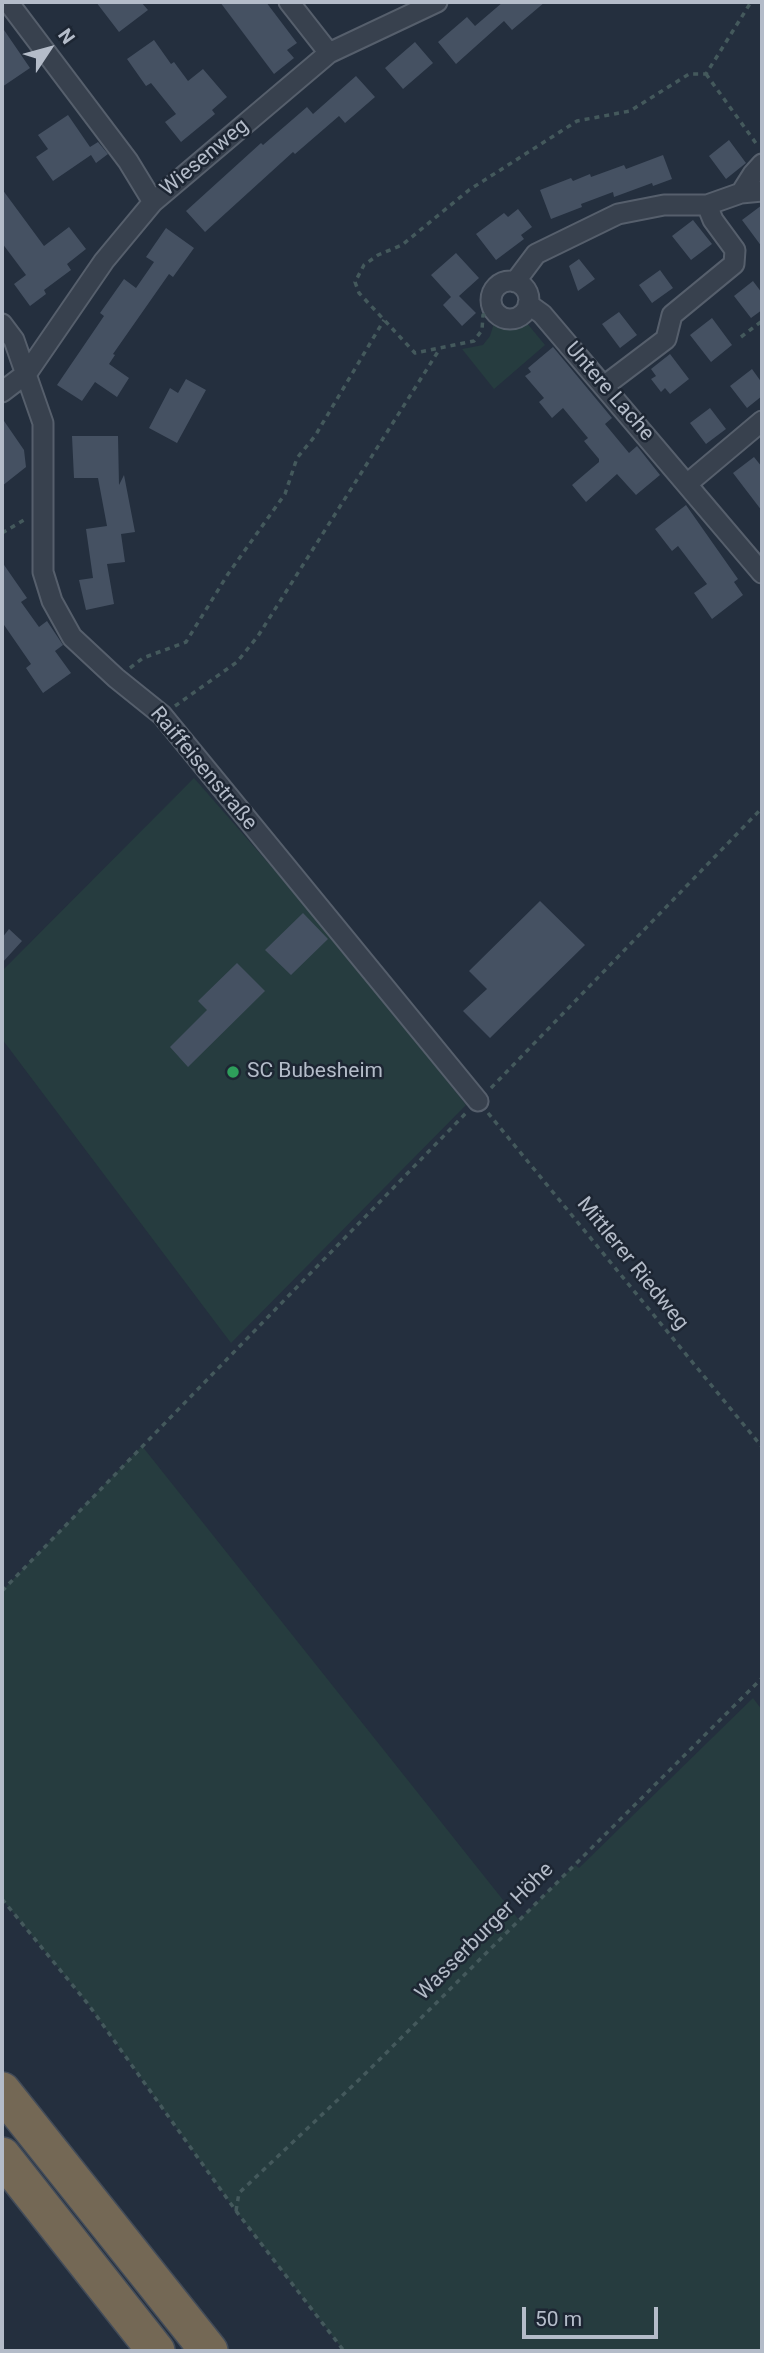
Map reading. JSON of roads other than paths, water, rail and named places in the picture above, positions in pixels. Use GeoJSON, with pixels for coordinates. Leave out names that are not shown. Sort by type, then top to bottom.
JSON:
{"type":"FeatureCollection","features":[{"type":"Feature","properties":{"kind":"highway"},"geometry":{"type":"LineString","coordinates":[[2,2091],[209,2351]]}},
{"type":"Feature","properties":{"kind":"highway"},"geometry":{"type":"LineString","coordinates":[[2,2156],[156,2351]]}},
{"type":"Feature","properties":{"kind":"street"},"geometry":{"type":"LineString","coordinates":[[8,2],[128,161],[153,202]]}},
{"type":"Feature","properties":{"kind":"street"},"geometry":{"type":"LineString","coordinates":[[289,2],[329,53]]}},
{"type":"Feature","properties":{"kind":"street","name":"Wiesenweg"},"geometry":{"type":"LineString","coordinates":[[2,391],[27,373],[104,261],[153,202],[329,53],[436,2]]}},
{"type":"Feature","properties":{"kind":"street"},"geometry":{"type":"LineString","coordinates":[[741,193],[762,164]]}},
{"type":"Feature","properties":{"kind":"street"},"geometry":{"type":"LineString","coordinates":[[528,304],[523,314],[511,319],[499,316],[491,301],[494,290],[503,282],[515,282],[536,254],[618,214],[664,205],[707,205],[741,193],[762,191]]}},
{"type":"Feature","properties":{"kind":"street"},"geometry":{"type":"LineString","coordinates":[[604,386],[666,339],[672,316],[734,264],[735,250],[713,220],[707,205]]}},
{"type":"Feature","properties":{"kind":"street","name":"Untere Lache"},"geometry":{"type":"LineString","coordinates":[[515,282],[524,288],[529,298],[528,304],[542,314],[762,573]]}},
{"type":"Feature","properties":{"kind":"street","name":"Raiffeisenstraße"},"geometry":{"type":"LineString","coordinates":[[2,324],[14,340],[43,423],[43,572],[52,601],[72,637],[116,678],[162,715],[478,1101]]}},
{"type":"Feature","properties":{"kind":"street"},"geometry":{"type":"LineString","coordinates":[[687,484],[762,421]]}},
{"type":"Feature","properties":{"kind":"place","name":"SC Bubesheim"},"geometry":{"type":"Point","coordinates":[233,1072]}}]}
